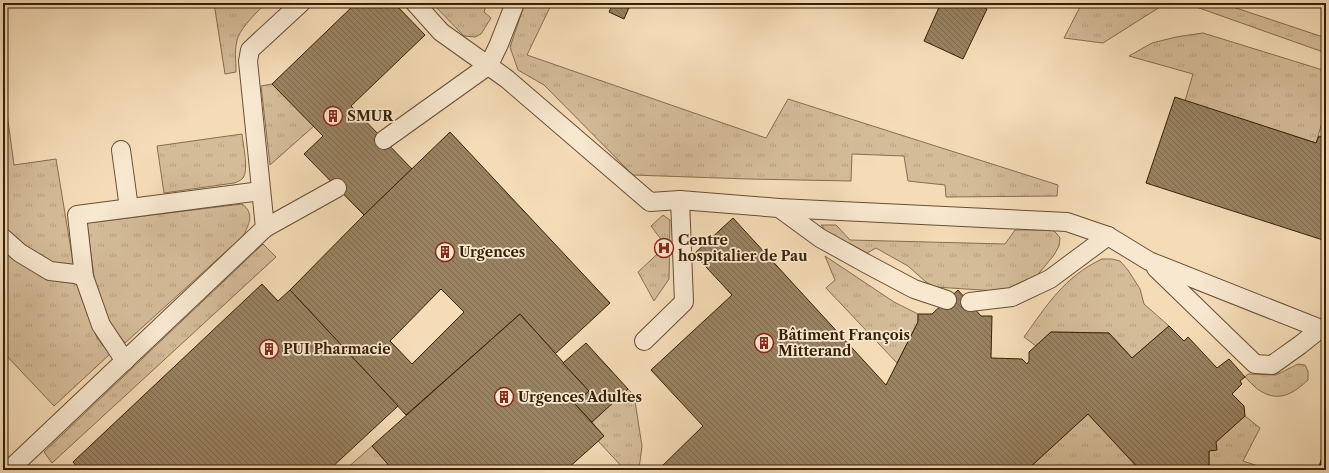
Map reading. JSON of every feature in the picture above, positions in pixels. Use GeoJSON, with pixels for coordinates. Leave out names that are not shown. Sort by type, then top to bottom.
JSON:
{"type":"FeatureCollection","features":[{"type":"Feature","properties":{"kind":"lane"},"geometry":{"type":"LineString","coordinates":[[265,228],[248,61],[250,50],[301,3]]}},
{"type":"Feature","properties":{"kind":"lane"},"geometry":{"type":"LineString","coordinates":[[414,3],[441,32],[507,79],[650,202],[680,200],[779,208],[1067,222],[1108,236],[1150,261],[1323,330]]}},
{"type":"Feature","properties":{"kind":"lane"},"geometry":{"type":"LineString","coordinates":[[384,140],[489,65],[515,3]]}},
{"type":"Feature","properties":{"kind":"lane"},"geometry":{"type":"LineString","coordinates":[[121,150],[129,208]]}},
{"type":"Feature","properties":{"kind":"lane"},"geometry":{"type":"LineString","coordinates":[[9,470],[265,228],[337,188]]}},
{"type":"Feature","properties":{"kind":"lane"},"geometry":{"type":"LineString","coordinates":[[125,361],[101,325],[84,277],[77,215],[261,191]]}},
{"type":"Feature","properties":{"kind":"lane"},"geometry":{"type":"LineString","coordinates":[[644,341],[684,302],[680,200]]}},
{"type":"Feature","properties":{"kind":"lane"},"geometry":{"type":"LineString","coordinates":[[779,208],[820,238],[867,264],[914,289],[947,300]]}},
{"type":"Feature","properties":{"kind":"lane"},"geometry":{"type":"LineString","coordinates":[[970,302],[1012,297],[1050,280],[1108,236]]}},
{"type":"Feature","properties":{"kind":"lane"},"geometry":{"type":"LineString","coordinates":[[3,238],[20,253],[50,271],[75,274],[84,277]]}},
{"type":"Feature","properties":{"kind":"lane"},"geometry":{"type":"LineString","coordinates":[[1150,261],[1255,364],[1272,365],[1323,330]]}},
{"type":"Feature","properties":{"kind":"green space"},"geometry":{"type":"Polygon","coordinates":[[[214,3],[267,3],[243,28],[238,37],[236,50],[236,72],[225,74],[214,3]]]}},
{"type":"Feature","properties":{"kind":"green space"},"geometry":{"type":"Polygon","coordinates":[[[432,3],[487,3],[484,12],[491,18],[481,34],[475,37],[464,36],[432,3]]]}},
{"type":"Feature","properties":{"kind":"green space"},"geometry":{"type":"Polygon","coordinates":[[[525,3],[552,3],[527,55],[766,138],[788,99],[1058,185],[1057,196],[946,197],[945,185],[908,181],[904,156],[852,154],[851,181],[633,175],[544,85],[518,70],[510,47],[525,3]]]}},
{"type":"Feature","properties":{"kind":"green space"},"geometry":{"type":"Polygon","coordinates":[[[1082,3],[1180,3],[1160,7],[1103,43],[1064,38],[1082,3]]]}},
{"type":"Feature","properties":{"kind":"green space"},"geometry":{"type":"Polygon","coordinates":[[[1185,3],[1221,3],[1326,38],[1326,53],[1185,3]]]}},
{"type":"Feature","properties":{"kind":"green space"},"geometry":{"type":"Polygon","coordinates":[[[1203,33],[1326,71],[1326,109],[1316,143],[1185,101],[1193,74],[1129,56],[1152,43],[1176,37],[1203,33]]]}},
{"type":"Feature","properties":{"kind":"green space"},"geometry":{"type":"Polygon","coordinates":[[[3,84],[14,165],[56,159],[75,274],[80,294],[97,338],[110,354],[54,406],[3,352],[3,84]]]}},
{"type":"Feature","properties":{"kind":"green space"},"geometry":{"type":"Polygon","coordinates":[[[272,84],[314,126],[270,165],[261,86],[272,84]]]}},
{"type":"Feature","properties":{"kind":"green space"},"geometry":{"type":"Polygon","coordinates":[[[242,134],[246,170],[245,175],[241,180],[234,183],[164,193],[157,146],[242,134]]]}},
{"type":"Feature","properties":{"kind":"green space"},"geometry":{"type":"Polygon","coordinates":[[[242,204],[250,215],[249,223],[243,236],[125,343],[109,322],[94,277],[87,223],[242,204]]]}},
{"type":"Feature","properties":{"kind":"green space"},"geometry":{"type":"Polygon","coordinates":[[[663,215],[670,220],[669,279],[654,301],[638,272],[666,246],[651,226],[663,215]]]}},
{"type":"Feature","properties":{"kind":"green space"},"geometry":{"type":"Polygon","coordinates":[[[821,225],[836,225],[850,240],[1005,244],[1015,230],[1053,230],[1060,238],[1059,246],[1054,255],[1035,278],[1025,286],[997,291],[935,287],[926,282],[908,266],[876,248],[867,253],[849,243],[836,244],[821,225]]]}},
{"type":"Feature","properties":{"kind":"green space"},"geometry":{"type":"Polygon","coordinates":[[[263,244],[276,257],[52,463],[44,452],[263,244]]]}},
{"type":"Feature","properties":{"kind":"green space"},"geometry":{"type":"Polygon","coordinates":[[[825,256],[894,302],[918,314],[918,322],[897,363],[826,288],[835,280],[825,256]]]}},
{"type":"Feature","properties":{"kind":"green space"},"geometry":{"type":"Polygon","coordinates":[[[1102,259],[1120,261],[1128,270],[1140,289],[1144,304],[1169,326],[1132,358],[1109,333],[1051,332],[1036,346],[1024,337],[1049,303],[1067,283],[1077,274],[1102,259]]]}},
{"type":"Feature","properties":{"kind":"green space"},"geometry":{"type":"Polygon","coordinates":[[[1298,364],[1305,365],[1308,371],[1308,380],[1297,389],[1286,395],[1275,396],[1262,392],[1245,377],[1248,374],[1276,375],[1298,364]]]}},
{"type":"Feature","properties":{"kind":"green space"},"geometry":{"type":"Polygon","coordinates":[[[628,389],[634,395],[642,446],[638,470],[625,470],[598,441],[603,436],[592,422],[628,389]]]}},
{"type":"Feature","properties":{"kind":"green space"},"geometry":{"type":"Polygon","coordinates":[[[1088,414],[1140,470],[1027,470],[1088,414]]]}},
{"type":"Feature","properties":{"kind":"green space"},"geometry":{"type":"Polygon","coordinates":[[[1245,416],[1260,428],[1243,461],[1270,470],[1209,470],[1209,451],[1216,442],[1245,416]]]}},
{"type":"Feature","properties":{"kind":"green space"},"geometry":{"type":"Polygon","coordinates":[[[372,446],[393,470],[346,469],[372,446]]]}},
{"type":"Feature","properties":{"kind":"building","name":"SMUR"},"geometry":{"type":"Polygon","coordinates":[[[356,3],[394,3],[425,35],[351,106],[412,169],[364,215],[304,154],[323,136],[272,84],[356,3]]]}},
{"type":"Feature","properties":{"kind":"building"},"geometry":{"type":"Polygon","coordinates":[[[613,3],[631,3],[624,19],[609,12],[613,3]]]}},
{"type":"Feature","properties":{"kind":"building"},"geometry":{"type":"Polygon","coordinates":[[[935,3],[974,3],[987,9],[963,59],[924,41],[940,5],[935,3]]]}},
{"type":"Feature","properties":{"kind":"building"},"geometry":{"type":"Polygon","coordinates":[[[1175,97],[1316,143],[1319,136],[1326,138],[1326,241],[1146,183],[1175,97]]]}},
{"type":"Feature","properties":{"kind":"building","name":"Urgences"},"geometry":{"type":"Polygon","coordinates":[[[450,132],[610,303],[555,354],[520,314],[406,415],[290,290],[364,215],[450,132]],[[441,289],[390,341],[412,364],[464,312],[441,289]]]}},
{"type":"Feature","properties":{"kind":"building","name":"Bâtiment François Mitterand"},"geometry":{"type":"Polygon","coordinates":[[[733,218],[886,385],[918,322],[918,314],[932,314],[958,290],[981,316],[992,316],[991,358],[1022,359],[1027,364],[1029,361],[1029,352],[1051,332],[1109,333],[1132,358],[1169,326],[1184,341],[1188,337],[1217,368],[1229,359],[1245,377],[1240,381],[1242,384],[1232,394],[1244,406],[1245,416],[1216,442],[1217,450],[1209,451],[1209,470],[1140,470],[1088,414],[1027,470],[658,470],[703,426],[651,370],[732,295],[694,254],[733,218]]]}},
{"type":"Feature","properties":{"kind":"building","name":"PUI Pharmacie"},"geometry":{"type":"Polygon","coordinates":[[[262,284],[278,301],[290,290],[398,406],[329,470],[80,470],[73,462],[262,284]]]}},
{"type":"Feature","properties":{"kind":"building","name":"Urgences Adultes"},"geometry":{"type":"Polygon","coordinates":[[[520,314],[589,391],[575,404],[604,436],[566,470],[393,470],[372,446],[520,314]]]}},
{"type":"Feature","properties":{"kind":"building"},"geometry":{"type":"Polygon","coordinates":[[[586,343],[628,389],[592,422],[575,404],[589,391],[563,363],[586,343]]]}},
{"type":"Feature","properties":{"kind":"building"},"geometry":{"type":"Polygon","coordinates":[[[1326,444],[1326,470],[1318,470],[1326,444]]]}},
{"type":"Feature","properties":{"kind":"place","name":"SMUR"},"geometry":{"type":"Point","coordinates":[333,116]}},
{"type":"Feature","properties":{"kind":"place","name":"Centre hospitalier de Pau"},"geometry":{"type":"Point","coordinates":[664,248]}},
{"type":"Feature","properties":{"kind":"place","name":"Urgences"},"geometry":{"type":"Point","coordinates":[445,252]}},
{"type":"Feature","properties":{"kind":"place","name":"Bâtiment François Mitterand"},"geometry":{"type":"Point","coordinates":[764,343]}},
{"type":"Feature","properties":{"kind":"place","name":"PUI Pharmacie"},"geometry":{"type":"Point","coordinates":[269,349]}},
{"type":"Feature","properties":{"kind":"place","name":"Urgences Adultes"},"geometry":{"type":"Point","coordinates":[504,397]}}]}
